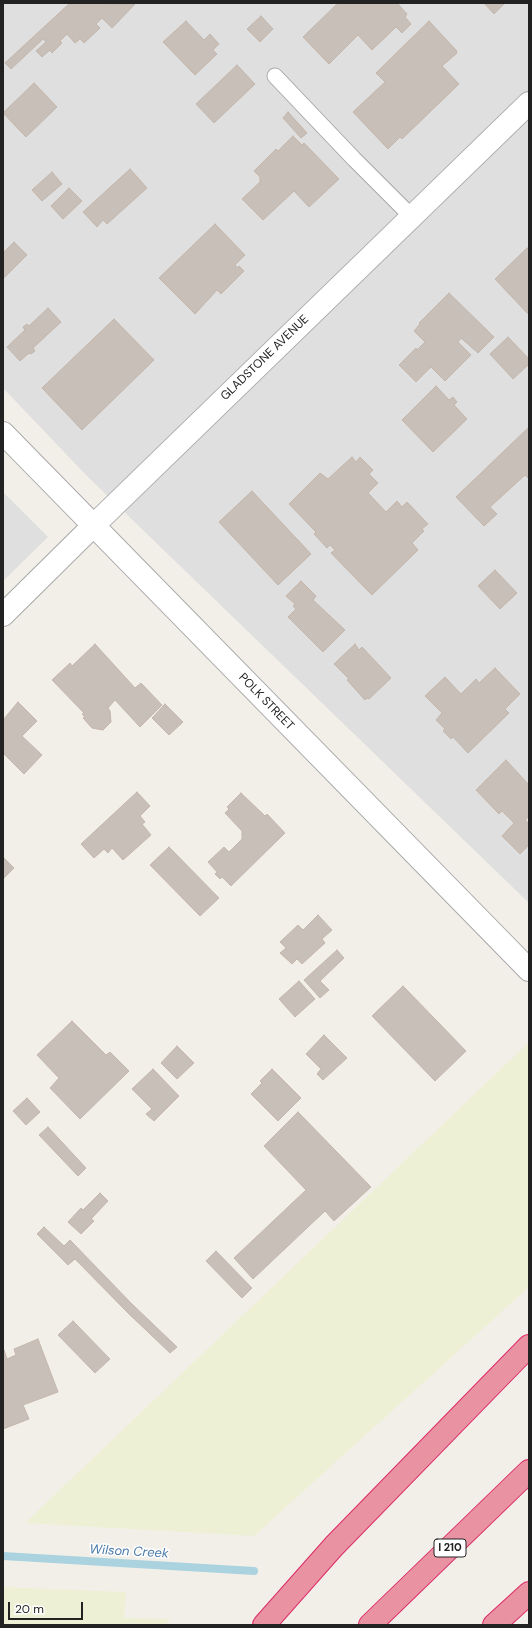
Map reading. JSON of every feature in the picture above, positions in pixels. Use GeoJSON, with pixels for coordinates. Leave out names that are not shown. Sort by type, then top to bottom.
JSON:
{"type":"FeatureCollection","features":[{"type":"Feature","properties":{"kind":"highway"},"geometry":{"type":"LineString","coordinates":[[264,1625],[334,1546],[529,1346]]}},
{"type":"Feature","properties":{"kind":"highway","name":"I 210"},"geometry":{"type":"LineString","coordinates":[[370,1625],[529,1471]]}},
{"type":"Feature","properties":{"kind":"highway"},"geometry":{"type":"LineString","coordinates":[[494,1625],[529,1593]]}},
{"type":"Feature","properties":{"kind":"street","name":"GLADSTONE AVENUE"},"geometry":{"type":"LineString","coordinates":[[3,615],[529,103]]}},
{"type":"Feature","properties":{"kind":"street","name":"POLK STREET"},"geometry":{"type":"LineString","coordinates":[[3,433],[529,970]]}},
{"type":"Feature","properties":{"kind":"lane"},"geometry":{"type":"LineString","coordinates":[[275,76],[354,159],[412,216]]}},
{"type":"Feature","properties":{"kind":"shaded area"},"geometry":{"type":"Polygon","coordinates":[[[3,3],[529,3],[529,903],[86,475],[3,388],[3,3]]]}},
{"type":"Feature","properties":{"kind":"shaded area"},"geometry":{"type":"Polygon","coordinates":[[[3,492],[48,537],[3,581],[3,492]]]}},
{"type":"Feature","properties":{"kind":"green space"},"geometry":{"type":"Polygon","coordinates":[[[529,1042],[529,1287],[254,1536],[25,1523],[529,1042]]]}},
{"type":"Feature","properties":{"kind":"green space"},"geometry":{"type":"Polygon","coordinates":[[[3,1587],[126,1592],[124,1618],[170,1619],[165,1625],[3,1625],[3,1587]]]}},
{"type":"Feature","properties":{"kind":"building"},"geometry":{"type":"Polygon","coordinates":[[[70,3],[135,4],[112,28],[102,18],[96,24],[100,28],[84,43],[80,39],[75,43],[67,34],[60,41],[62,43],[52,53],[50,50],[42,57],[36,51],[46,42],[43,39],[11,69],[5,63],[70,3]]]}},
{"type":"Feature","properties":{"kind":"building"},"geometry":{"type":"Polygon","coordinates":[[[338,3],[397,3],[407,14],[405,17],[411,24],[402,33],[396,27],[372,50],[358,35],[329,64],[303,37],[338,3]]]}},
{"type":"Feature","properties":{"kind":"building"},"geometry":{"type":"Polygon","coordinates":[[[484,3],[505,3],[494,14],[484,3]]]}},
{"type":"Feature","properties":{"kind":"building"},"geometry":{"type":"Polygon","coordinates":[[[261,16],[273,29],[260,42],[247,29],[261,16]]]}},
{"type":"Feature","properties":{"kind":"building"},"geometry":{"type":"Polygon","coordinates":[[[186,21],[204,40],[210,34],[219,44],[213,50],[217,54],[195,75],[163,42],[186,21]]]}},
{"type":"Feature","properties":{"kind":"building"},"geometry":{"type":"Polygon","coordinates":[[[429,21],[456,50],[457,53],[442,66],[459,84],[402,139],[400,137],[388,149],[353,112],[385,82],[376,73],[429,21]]]}},
{"type":"Feature","properties":{"kind":"building"},"geometry":{"type":"Polygon","coordinates":[[[237,65],[255,84],[214,123],[196,104],[237,65]]]}},
{"type":"Feature","properties":{"kind":"building"},"geometry":{"type":"Polygon","coordinates":[[[34,83],[57,107],[26,137],[3,113],[34,83]]]}},
{"type":"Feature","properties":{"kind":"building"},"geometry":{"type":"Polygon","coordinates":[[[288,112],[307,133],[301,138],[283,118],[288,112]]]}},
{"type":"Feature","properties":{"kind":"building"},"geometry":{"type":"Polygon","coordinates":[[[293,136],[302,145],[304,143],[339,179],[309,207],[294,191],[263,220],[242,199],[260,182],[260,177],[254,171],[276,149],[278,151],[293,136]]]}},
{"type":"Feature","properties":{"kind":"building"},"geometry":{"type":"Polygon","coordinates":[[[130,169],[147,188],[107,224],[103,220],[97,227],[83,212],[130,169]]]}},
{"type":"Feature","properties":{"kind":"building"},"geometry":{"type":"Polygon","coordinates":[[[52,172],[62,184],[42,201],[32,190],[52,172]]]}},
{"type":"Feature","properties":{"kind":"building"},"geometry":{"type":"Polygon","coordinates":[[[69,188],[82,201],[63,219],[51,206],[69,188]]]}},
{"type":"Feature","properties":{"kind":"building"},"geometry":{"type":"Polygon","coordinates":[[[215,224],[245,255],[235,265],[238,268],[239,266],[244,271],[221,294],[217,290],[195,314],[159,278],[215,224]]]}},
{"type":"Feature","properties":{"kind":"building"},"geometry":{"type":"Polygon","coordinates":[[[14,242],[27,255],[3,279],[3,253],[14,242]]]}},
{"type":"Feature","properties":{"kind":"building"},"geometry":{"type":"Polygon","coordinates":[[[527,248],[529,250],[529,315],[495,279],[527,248]]]}},
{"type":"Feature","properties":{"kind":"building"},"geometry":{"type":"Polygon","coordinates":[[[449,293],[494,337],[478,353],[461,338],[458,342],[471,355],[445,381],[431,367],[416,382],[399,365],[416,348],[417,350],[425,342],[414,331],[420,324],[419,323],[449,293]]]}},
{"type":"Feature","properties":{"kind":"building"},"geometry":{"type":"Polygon","coordinates":[[[48,308],[61,322],[33,348],[35,351],[31,354],[29,353],[20,361],[7,347],[25,330],[23,327],[27,324],[29,326],[48,308]]]}},
{"type":"Feature","properties":{"kind":"building"},"geometry":{"type":"Polygon","coordinates":[[[114,319],[154,360],[82,430],[42,388],[114,319]]]}},
{"type":"Feature","properties":{"kind":"building"},"geometry":{"type":"Polygon","coordinates":[[[508,337],[529,359],[529,364],[513,379],[490,354],[508,337]]]}},
{"type":"Feature","properties":{"kind":"building"},"geometry":{"type":"Polygon","coordinates":[[[436,386],[449,400],[453,397],[457,402],[454,405],[467,419],[433,452],[402,420],[436,386]]]}},
{"type":"Feature","properties":{"kind":"building"},"geometry":{"type":"Polygon","coordinates":[[[529,427],[529,479],[525,475],[490,507],[497,514],[484,526],[456,497],[529,427]]]}},
{"type":"Feature","properties":{"kind":"building"},"geometry":{"type":"Polygon","coordinates":[[[352,457],[356,462],[360,457],[373,470],[369,474],[378,483],[368,493],[386,512],[397,501],[402,507],[407,502],[428,524],[422,529],[424,531],[412,543],[418,550],[372,595],[331,553],[335,550],[330,545],[327,548],[314,534],[316,532],[289,504],[320,473],[328,479],[352,457]]]}},
{"type":"Feature","properties":{"kind":"building"},"geometry":{"type":"Polygon","coordinates":[[[252,491],[311,554],[278,585],[219,522],[252,491]]]}},
{"type":"Feature","properties":{"kind":"building"},"geometry":{"type":"Polygon","coordinates":[[[495,570],[517,593],[500,609],[478,586],[495,570]]]}},
{"type":"Feature","properties":{"kind":"building"},"geometry":{"type":"Polygon","coordinates":[[[301,581],[316,596],[313,600],[345,630],[323,652],[288,617],[296,609],[293,606],[295,604],[286,596],[301,581]]]}},
{"type":"Feature","properties":{"kind":"building"},"geometry":{"type":"Polygon","coordinates":[[[95,644],[135,688],[141,683],[162,705],[140,727],[115,700],[108,708],[110,711],[111,722],[103,730],[92,728],[83,718],[85,717],[82,714],[84,713],[52,680],[70,663],[72,666],[95,644]]]}},
{"type":"Feature","properties":{"kind":"building"},"geometry":{"type":"Polygon","coordinates":[[[355,644],[359,650],[362,647],[391,678],[369,699],[367,698],[365,700],[347,680],[349,679],[334,664],[355,644]]]}},
{"type":"Feature","properties":{"kind":"building"},"geometry":{"type":"Polygon","coordinates":[[[495,668],[520,694],[505,709],[509,713],[468,753],[453,737],[451,739],[443,731],[445,729],[436,720],[442,713],[425,696],[445,677],[461,694],[476,679],[479,683],[495,668]]]}},
{"type":"Feature","properties":{"kind":"building"},"geometry":{"type":"Polygon","coordinates":[[[18,702],[37,721],[22,736],[42,755],[24,774],[3,753],[3,720],[18,702]]]}},
{"type":"Feature","properties":{"kind":"building"},"geometry":{"type":"Polygon","coordinates":[[[165,704],[183,722],[169,735],[152,718],[165,704]]]}},
{"type":"Feature","properties":{"kind":"building"},"geometry":{"type":"Polygon","coordinates":[[[506,760],[529,785],[529,816],[525,820],[529,824],[529,845],[520,854],[502,836],[514,823],[502,811],[499,814],[476,790],[506,760]]]}},
{"type":"Feature","properties":{"kind":"building"},"geometry":{"type":"Polygon","coordinates":[[[137,792],[150,806],[140,816],[145,822],[142,824],[151,835],[123,860],[112,848],[108,853],[104,849],[94,858],[81,844],[137,792]]]}},
{"type":"Feature","properties":{"kind":"building"},"geometry":{"type":"Polygon","coordinates":[[[241,793],[265,816],[267,814],[285,833],[231,886],[222,877],[220,879],[215,874],[217,872],[208,862],[224,847],[229,852],[242,839],[242,831],[225,813],[229,809],[227,807],[241,793]]]}},
{"type":"Feature","properties":{"kind":"building"},"geometry":{"type":"Polygon","coordinates":[[[169,847],[219,898],[200,916],[150,865],[169,847]]]}},
{"type":"Feature","properties":{"kind":"building"},"geometry":{"type":"Polygon","coordinates":[[[3,857],[14,868],[3,879],[3,857]]]}},
{"type":"Feature","properties":{"kind":"building"},"geometry":{"type":"Polygon","coordinates":[[[318,915],[332,930],[322,939],[325,943],[302,964],[297,959],[292,964],[280,953],[286,948],[280,942],[298,925],[303,930],[318,915]]]}},
{"type":"Feature","properties":{"kind":"building"},"geometry":{"type":"Polygon","coordinates":[[[337,950],[344,958],[320,981],[329,990],[320,998],[304,980],[337,950]]]}},
{"type":"Feature","properties":{"kind":"building"},"geometry":{"type":"Polygon","coordinates":[[[299,981],[315,999],[295,1017],[279,999],[299,981]]]}},
{"type":"Feature","properties":{"kind":"building"},"geometry":{"type":"Polygon","coordinates":[[[403,986],[466,1051],[435,1081],[372,1016],[403,986]]]}},
{"type":"Feature","properties":{"kind":"building"},"geometry":{"type":"Polygon","coordinates":[[[72,1021],[106,1055],[110,1052],[129,1071],[80,1119],[50,1088],[59,1078],[37,1055],[72,1021]]]}},
{"type":"Feature","properties":{"kind":"building"},"geometry":{"type":"Polygon","coordinates":[[[324,1035],[347,1058],[323,1080],[317,1074],[321,1069],[306,1054],[324,1035]]]}},
{"type":"Feature","properties":{"kind":"building"},"geometry":{"type":"Polygon","coordinates":[[[177,1046],[194,1063],[177,1079],[161,1063],[177,1046]]]}},
{"type":"Feature","properties":{"kind":"building"},"geometry":{"type":"Polygon","coordinates":[[[153,1069],[179,1096],[154,1121],[146,1114],[152,1109],[132,1089],[153,1069]]]}},
{"type":"Feature","properties":{"kind":"building"},"geometry":{"type":"Polygon","coordinates":[[[272,1069],[301,1098],[278,1121],[251,1094],[262,1083],[260,1081],[272,1069]]]}},
{"type":"Feature","properties":{"kind":"building"},"geometry":{"type":"Polygon","coordinates":[[[27,1098],[40,1112],[26,1125],[13,1111],[27,1098]]]}},
{"type":"Feature","properties":{"kind":"building"},"geometry":{"type":"Polygon","coordinates":[[[298,1112],[371,1187],[334,1221],[325,1211],[253,1279],[234,1258],[306,1190],[264,1146],[298,1112]]]}},
{"type":"Feature","properties":{"kind":"building"},"geometry":{"type":"Polygon","coordinates":[[[48,1127],[86,1168],[78,1176],[39,1135],[48,1127]]]}},
{"type":"Feature","properties":{"kind":"building"},"geometry":{"type":"Polygon","coordinates":[[[100,1193],[108,1201],[91,1219],[94,1221],[81,1234],[68,1222],[81,1208],[83,1210],[100,1193]]]}},
{"type":"Feature","properties":{"kind":"building"},"geometry":{"type":"Polygon","coordinates":[[[44,1227],[64,1246],[70,1240],[132,1304],[177,1347],[170,1353],[75,1259],[68,1265],[37,1234],[44,1227]]]}},
{"type":"Feature","properties":{"kind":"building"},"geometry":{"type":"Polygon","coordinates":[[[216,1251],[252,1288],[242,1298],[206,1261],[216,1251]]]}},
{"type":"Feature","properties":{"kind":"building"},"geometry":{"type":"Polygon","coordinates":[[[73,1321],[110,1359],[95,1373],[58,1335],[73,1321]]]}},
{"type":"Feature","properties":{"kind":"building"},"geometry":{"type":"Polygon","coordinates":[[[38,1339],[58,1392],[23,1405],[29,1419],[3,1429],[3,1347],[7,1359],[16,1355],[14,1349],[38,1339]]]}},
{"type":"Feature","properties":{"kind":"waterway","name":"Wilson Creek"},"geometry":{"type":"LineString","coordinates":[[3,1556],[254,1571]]}}]}
